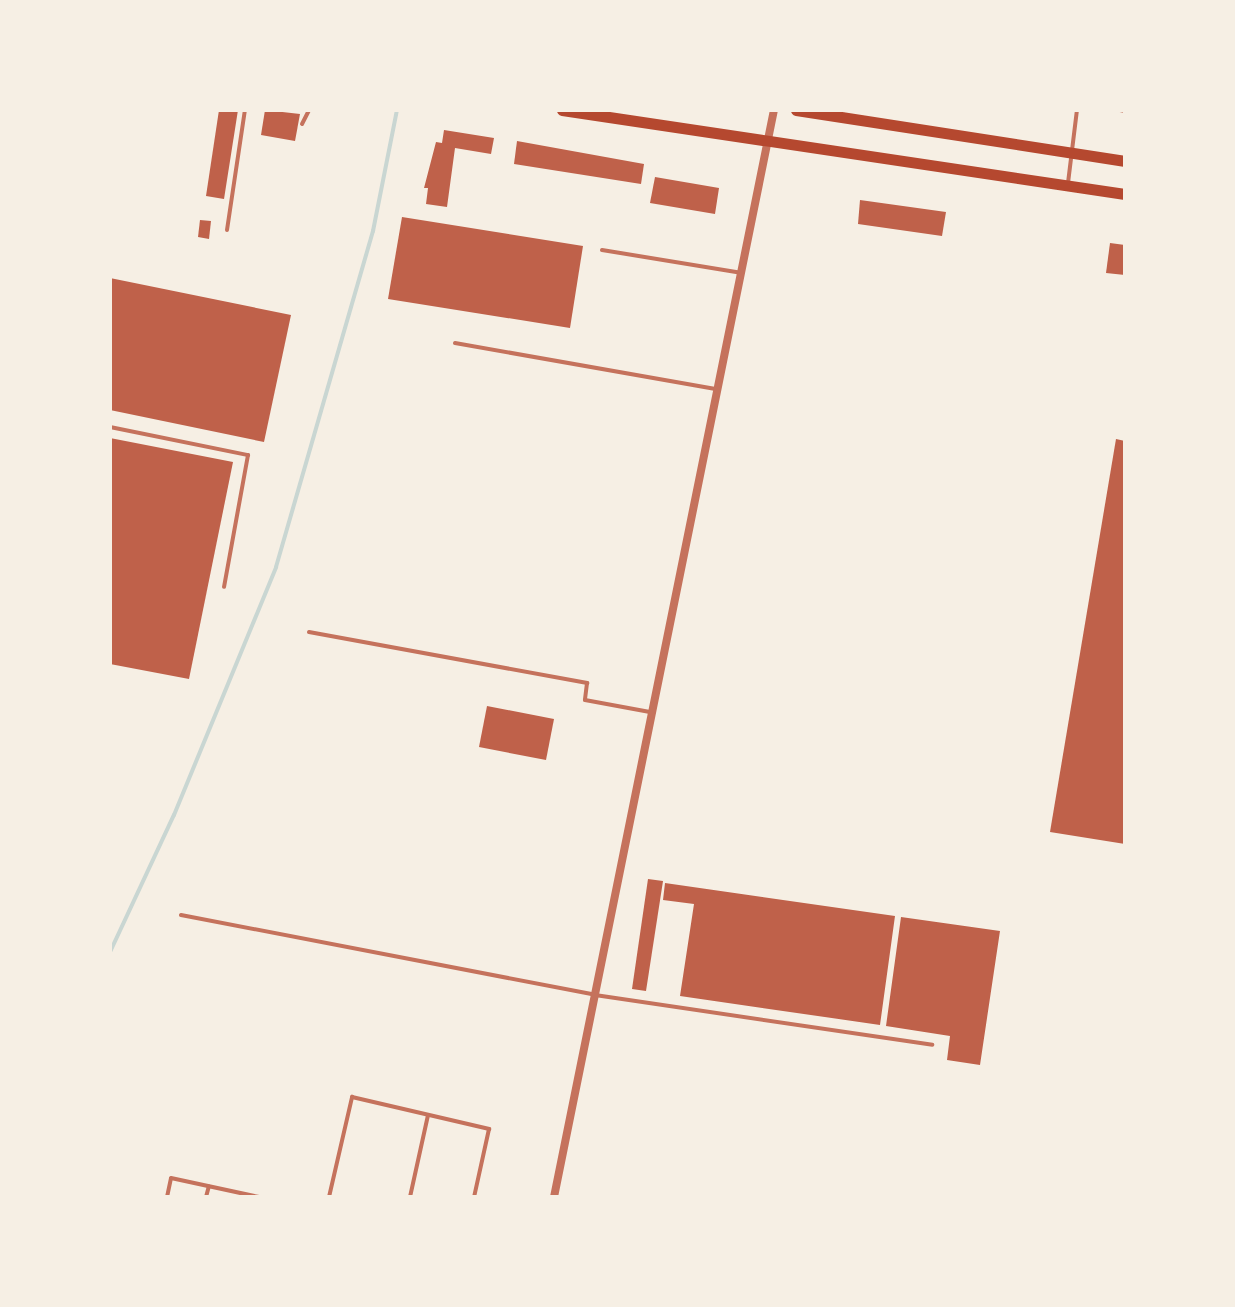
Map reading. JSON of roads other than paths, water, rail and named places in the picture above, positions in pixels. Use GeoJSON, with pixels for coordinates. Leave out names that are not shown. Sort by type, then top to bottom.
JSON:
{"type":"FeatureCollection","features":[{"type":"Feature","properties":{"kind":"main road"},"geometry":{"type":"LineString","coordinates":[[562,110],[1125,194]]}},
{"type":"Feature","properties":{"kind":"main road"},"geometry":{"type":"LineString","coordinates":[[799,110],[1125,161]]}},
{"type":"Feature","properties":{"kind":"street"},"geometry":{"type":"LineString","coordinates":[[554,1197],[774,110]]}},
{"type":"Feature","properties":{"kind":"lane"},"geometry":{"type":"LineString","coordinates":[[227,230],[245,110]]}},
{"type":"Feature","properties":{"kind":"lane"},"geometry":{"type":"LineString","coordinates":[[302,124],[309,110]]}},
{"type":"Feature","properties":{"kind":"lane"},"geometry":{"type":"LineString","coordinates":[[1067,185],[1077,110]]}},
{"type":"Feature","properties":{"kind":"lane"},"geometry":{"type":"LineString","coordinates":[[602,250],[742,273]]}},
{"type":"Feature","properties":{"kind":"lane"},"geometry":{"type":"LineString","coordinates":[[455,343],[718,389]]}},
{"type":"Feature","properties":{"kind":"lane"},"geometry":{"type":"LineString","coordinates":[[110,427],[248,455],[224,587]]}},
{"type":"Feature","properties":{"kind":"lane"},"geometry":{"type":"LineString","coordinates":[[309,632],[587,683],[585,700],[652,713]]}},
{"type":"Feature","properties":{"kind":"lane"},"geometry":{"type":"LineString","coordinates":[[181,915],[595,995],[932,1045]]}},
{"type":"Feature","properties":{"kind":"lane"},"geometry":{"type":"LineString","coordinates":[[329,1197],[352,1097],[489,1129],[474,1197]]}},
{"type":"Feature","properties":{"kind":"lane"},"geometry":{"type":"LineString","coordinates":[[410,1197],[428,1115]]}},
{"type":"Feature","properties":{"kind":"lane"},"geometry":{"type":"LineString","coordinates":[[167,1197],[171,1178],[257,1197]]}},
{"type":"Feature","properties":{"kind":"lane"},"geometry":{"type":"LineString","coordinates":[[206,1197],[209,1186]]}},
{"type":"Feature","properties":{"kind":"waterway"},"geometry":{"type":"LineString","coordinates":[[110,952],[174,815],[276,567],[373,231],[397,110]]}}]}
